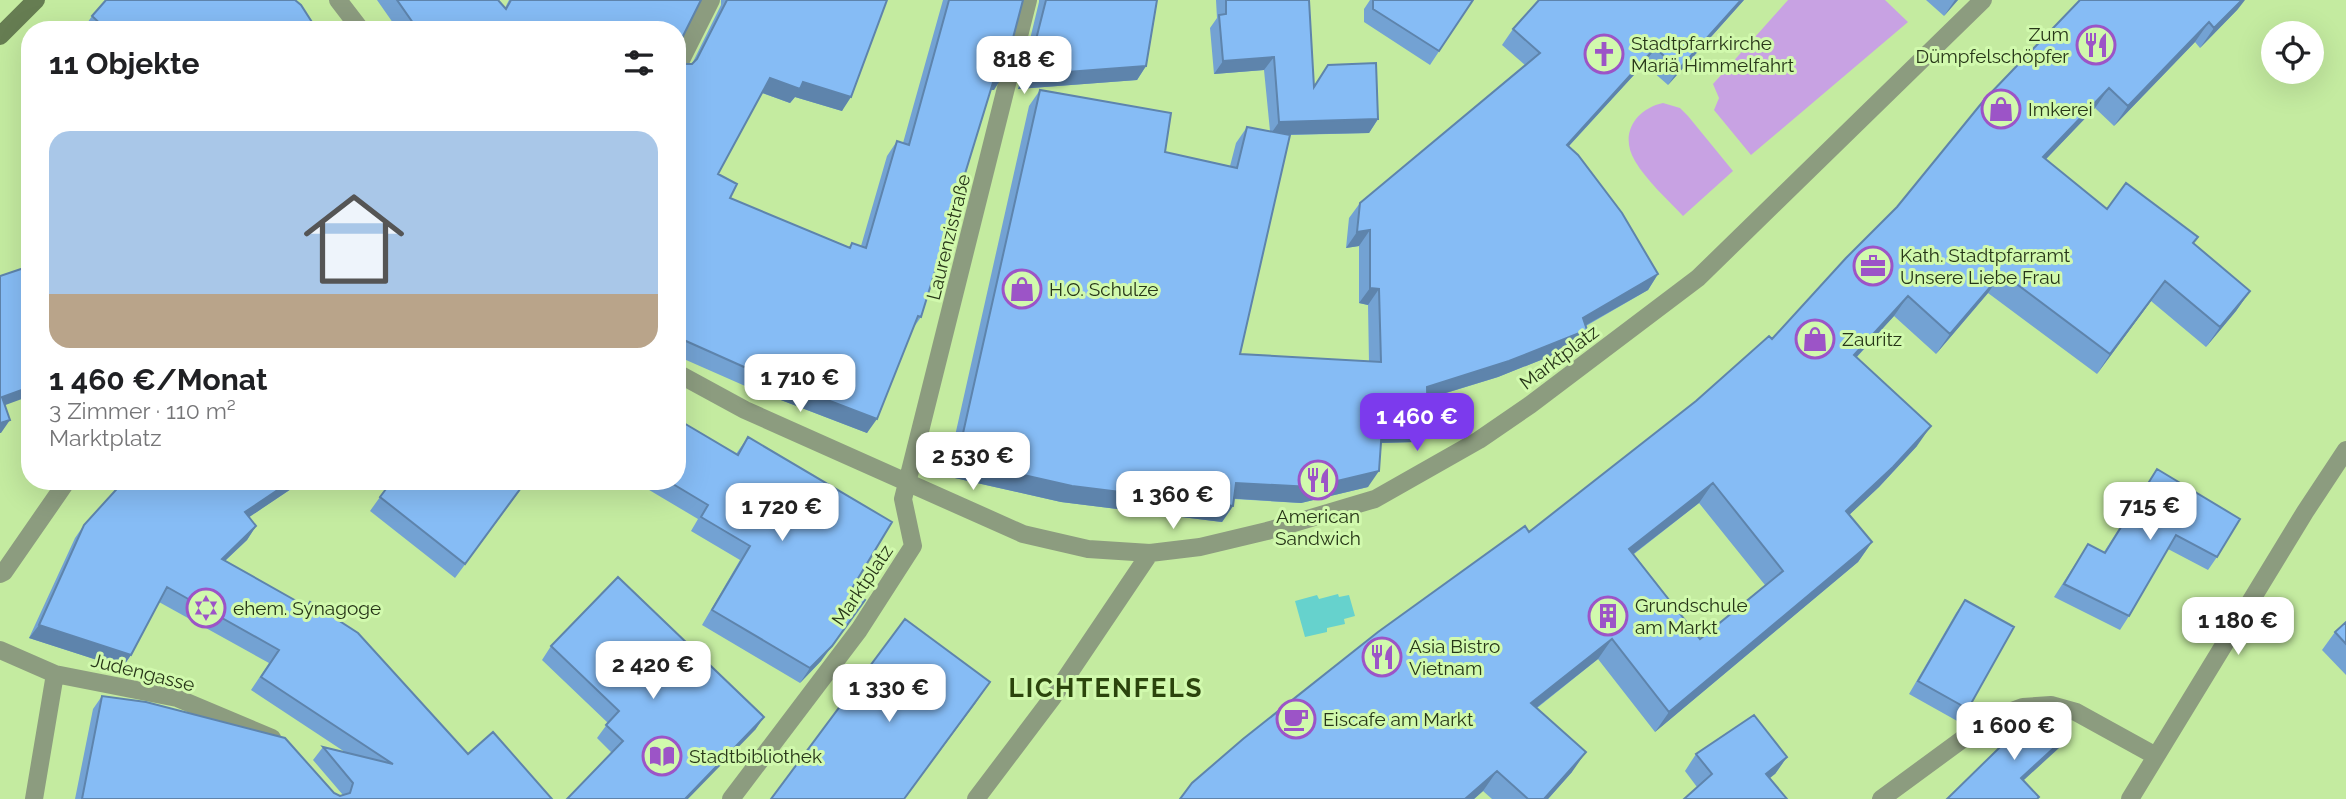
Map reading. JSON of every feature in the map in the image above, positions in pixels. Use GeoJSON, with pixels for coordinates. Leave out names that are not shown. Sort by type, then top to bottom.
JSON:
{"type":"FeatureCollection","features":[{"type":"Feature","properties":{"kind":"street"},"geometry":{"type":"LineString","coordinates":[[0,36],[36,0]]}},
{"type":"Feature","properties":{"kind":"street"},"geometry":{"type":"LineString","coordinates":[[338,0],[354,21]]}},
{"type":"Feature","properties":{"kind":"street"},"geometry":{"type":"LineString","coordinates":[[686,50],[711,0]]}},
{"type":"Feature","properties":{"kind":"street","name":"Laurenzistraße"},"geometry":{"type":"LineString","coordinates":[[908,484],[1028,0]]}},
{"type":"Feature","properties":{"kind":"street","name":"Marktplatz"},"geometry":{"type":"LineString","coordinates":[[686,378],[745,410],[1023,534],[1088,549],[1150,553],[1200,547],[1267,531],[1375,499],[1479,440],[1540,397],[1698,278],[1983,0]]}},
{"type":"Feature","properties":{"kind":"street"},"geometry":{"type":"LineString","coordinates":[[2130,799],[2154,755],[2346,450]]}},
{"type":"Feature","properties":{"kind":"street","name":"Marktplatz"},"geometry":{"type":"LineString","coordinates":[[731,799],[859,630],[913,546],[903,499],[908,484]]}},
{"type":"Feature","properties":{"kind":"street"},"geometry":{"type":"LineString","coordinates":[[0,574],[61,490]]}},
{"type":"Feature","properties":{"kind":"street"},"geometry":{"type":"LineString","coordinates":[[976,799],[1053,697],[1150,553]]}},
{"type":"Feature","properties":{"kind":"street","name":"Judengasse"},"geometry":{"type":"LineString","coordinates":[[0,650],[55,674],[177,698],[282,742],[290,752]]}},
{"type":"Feature","properties":{"kind":"street"},"geometry":{"type":"LineString","coordinates":[[34,799],[55,674]]}},
{"type":"Feature","properties":{"kind":"street"},"geometry":{"type":"LineString","coordinates":[[1881,799],[1990,719],[2023,707],[2051,705],[2077,712],[2154,755]]}},
{"type":"Feature","properties":{"kind":"shaded area"},"geometry":{"type":"Polygon","coordinates":[[[1788,0],[1885,0],[1908,22],[1751,155],[1714,110],[1719,98],[1713,84],[1788,0]]]}},
{"type":"Feature","properties":{"kind":"shaded area"},"geometry":{"type":"Polygon","coordinates":[[[1663,103],[1680,108],[1733,171],[1683,216],[1651,183],[1630,151],[1629,133],[1638,117],[1653,106],[1663,103]]]}},
{"type":"Feature","properties":{"kind":"water"},"geometry":{"type":"Polygon","coordinates":[[[1338,594],[1339,597],[1349,595],[1355,616],[1344,619],[1345,624],[1327,628],[1327,632],[1305,637],[1295,601],[1317,595],[1319,599],[1338,594]]]}},
{"type":"Feature","properties":{"kind":"building"},"geometry":{"type":"Polygon","coordinates":[[[106,0],[295,0],[311,21],[97,21],[92,16],[106,0]]]}},
{"type":"Feature","properties":{"kind":"building"},"geometry":{"type":"Polygon","coordinates":[[[397,0],[498,0],[506,9],[511,0],[701,0],[686,30],[686,21],[412,21],[397,0]]]}},
{"type":"Feature","properties":{"kind":"building"},"geometry":{"type":"Polygon","coordinates":[[[727,0],[887,0],[851,97],[803,82],[800,89],[770,78],[718,174],[737,184],[730,198],[850,248],[852,243],[866,248],[897,141],[909,145],[949,0],[1023,0],[1003,76],[995,76],[921,317],[918,316],[877,419],[762,375],[686,341],[686,64],[692,64],[727,0]]]}},
{"type":"Feature","properties":{"kind":"building"},"geometry":{"type":"Polygon","coordinates":[[[1046,0],[1157,0],[1146,66],[1027,75],[1046,0]]]}},
{"type":"Feature","properties":{"kind":"building"},"geometry":{"type":"Polygon","coordinates":[[[1226,0],[1309,0],[1314,87],[1328,65],[1376,63],[1378,119],[1279,122],[1274,57],[1223,61],[1219,15],[1226,14],[1226,0]]]}},
{"type":"Feature","properties":{"kind":"building"},"geometry":{"type":"Polygon","coordinates":[[[1373,0],[1473,0],[1439,51],[1373,9],[1373,0]]]}},
{"type":"Feature","properties":{"kind":"building"},"geometry":{"type":"Polygon","coordinates":[[[1539,0],[1741,0],[1679,69],[1655,48],[1567,145],[1578,155],[1622,213],[1658,274],[1583,318],[1587,330],[1509,361],[1427,387],[1428,426],[1382,428],[1379,471],[1312,487],[1236,483],[1233,506],[1072,486],[957,460],[1040,90],[1171,113],[1165,152],[1237,168],[1247,127],[1290,135],[1240,354],[1381,362],[1379,289],[1370,288],[1370,230],[1357,232],[1360,203],[1540,53],[1513,29],[1539,0]]]}},
{"type":"Feature","properties":{"kind":"building"},"geometry":{"type":"Polygon","coordinates":[[[2080,0],[2242,0],[2214,28],[2209,22],[2128,106],[2109,88],[2043,157],[2107,209],[2126,183],[2198,237],[2193,243],[2250,291],[2220,327],[2165,281],[2110,354],[2002,273],[1950,334],[1908,296],[1854,355],[1931,426],[1893,467],[1846,511],[1872,542],[1669,712],[1612,639],[1531,703],[1586,752],[1544,799],[1528,799],[1497,771],[1465,799],[1180,799],[1192,783],[1243,739],[1378,632],[1525,526],[1529,532],[1696,401],[1769,336],[1772,339],[1897,207],[1985,99],[2080,0]],[[1713,483],[1629,549],[1700,639],[1783,571],[1713,483]]]}},
{"type":"Feature","properties":{"kind":"building"},"geometry":{"type":"Polygon","coordinates":[[[21,269],[21,390],[2,397],[10,420],[0,423],[0,276],[21,269]]]}},
{"type":"Feature","properties":{"kind":"building"},"geometry":{"type":"Polygon","coordinates":[[[686,424],[738,455],[748,437],[892,522],[851,590],[865,600],[832,646],[810,668],[712,610],[750,546],[701,517],[708,505],[683,490],[686,490],[686,424]]]}},
{"type":"Feature","properties":{"kind":"building"},"geometry":{"type":"Polygon","coordinates":[[[2157,469],[2240,519],[2217,557],[2176,535],[2129,616],[2064,584],[2088,544],[2105,553],[2157,469]]]}},
{"type":"Feature","properties":{"kind":"building"},"geometry":{"type":"Polygon","coordinates":[[[116,490],[278,490],[245,512],[256,526],[222,559],[307,607],[310,602],[358,633],[468,754],[493,732],[552,799],[82,799],[102,696],[146,702],[285,738],[334,793],[340,796],[350,793],[353,783],[323,747],[393,764],[261,677],[279,650],[167,587],[131,655],[39,625],[84,525],[116,490]]]}},
{"type":"Feature","properties":{"kind":"building"},"geometry":{"type":"Polygon","coordinates":[[[385,490],[519,490],[465,564],[380,497],[385,490]]]}},
{"type":"Feature","properties":{"kind":"building"},"geometry":{"type":"Polygon","coordinates":[[[618,577],[764,717],[685,799],[567,799],[623,741],[606,725],[619,711],[551,646],[618,577]]]}},
{"type":"Feature","properties":{"kind":"building"},"geometry":{"type":"Polygon","coordinates":[[[1965,600],[2014,627],[1968,709],[1918,681],[1965,600]]]}},
{"type":"Feature","properties":{"kind":"building"},"geometry":{"type":"Polygon","coordinates":[[[905,619],[990,682],[904,799],[771,799],[905,619]]]}},
{"type":"Feature","properties":{"kind":"building"},"geometry":{"type":"Polygon","coordinates":[[[2346,622],[2346,644],[2335,632],[2346,622]]]}},
{"type":"Feature","properties":{"kind":"building"},"geometry":{"type":"Polygon","coordinates":[[[2041,707],[2068,735],[2021,778],[2039,797],[2037,799],[1947,799],[2041,707]]]}},
{"type":"Feature","properties":{"kind":"building"},"geometry":{"type":"Polygon","coordinates":[[[1754,715],[1787,757],[1766,774],[1787,799],[1684,799],[1712,774],[1696,754],[1754,715]]]}},
{"type":"Feature","properties":{"kind":"place","name":"Zum Dümpfelschöpfer"},"geometry":{"type":"Point","coordinates":[2096,45]}},
{"type":"Feature","properties":{"kind":"place","name":"Stadtpfarrkirche Mariä Himmelfahrt"},"geometry":{"type":"Point","coordinates":[1604,54]}},
{"type":"Feature","properties":{"kind":"place","name":"Imkerei"},"geometry":{"type":"Point","coordinates":[2001,109]}},
{"type":"Feature","properties":{"kind":"place","name":"Kath. Stadtpfarramt Unsere Liebe Frau"},"geometry":{"type":"Point","coordinates":[1873,266]}},
{"type":"Feature","properties":{"kind":"place","name":"H.O. Schulze"},"geometry":{"type":"Point","coordinates":[1022,289]}},
{"type":"Feature","properties":{"kind":"place","name":"Zauritz"},"geometry":{"type":"Point","coordinates":[1815,339]}},
{"type":"Feature","properties":{"kind":"place","name":"American Sandwich"},"geometry":{"type":"Point","coordinates":[1318,480]}},
{"type":"Feature","properties":{"kind":"place","name":"ehem. Synagoge"},"geometry":{"type":"Point","coordinates":[206,608]}},
{"type":"Feature","properties":{"kind":"place","name":"Grundschule am Markt"},"geometry":{"type":"Point","coordinates":[1608,616]}},
{"type":"Feature","properties":{"kind":"place","name":"Asia Bistro Vietnam"},"geometry":{"type":"Point","coordinates":[1382,657]}},
{"type":"Feature","properties":{"kind":"place","name":"Eiscafe am Markt"},"geometry":{"type":"Point","coordinates":[1296,719]}},
{"type":"Feature","properties":{"kind":"place","name":"Stadtbibliothek"},"geometry":{"type":"Point","coordinates":[662,756]}},
{"type":"Feature","properties":{"kind":"district","name":"LICHTENFELS"},"geometry":{"type":"Point","coordinates":[1106,688]}}]}
